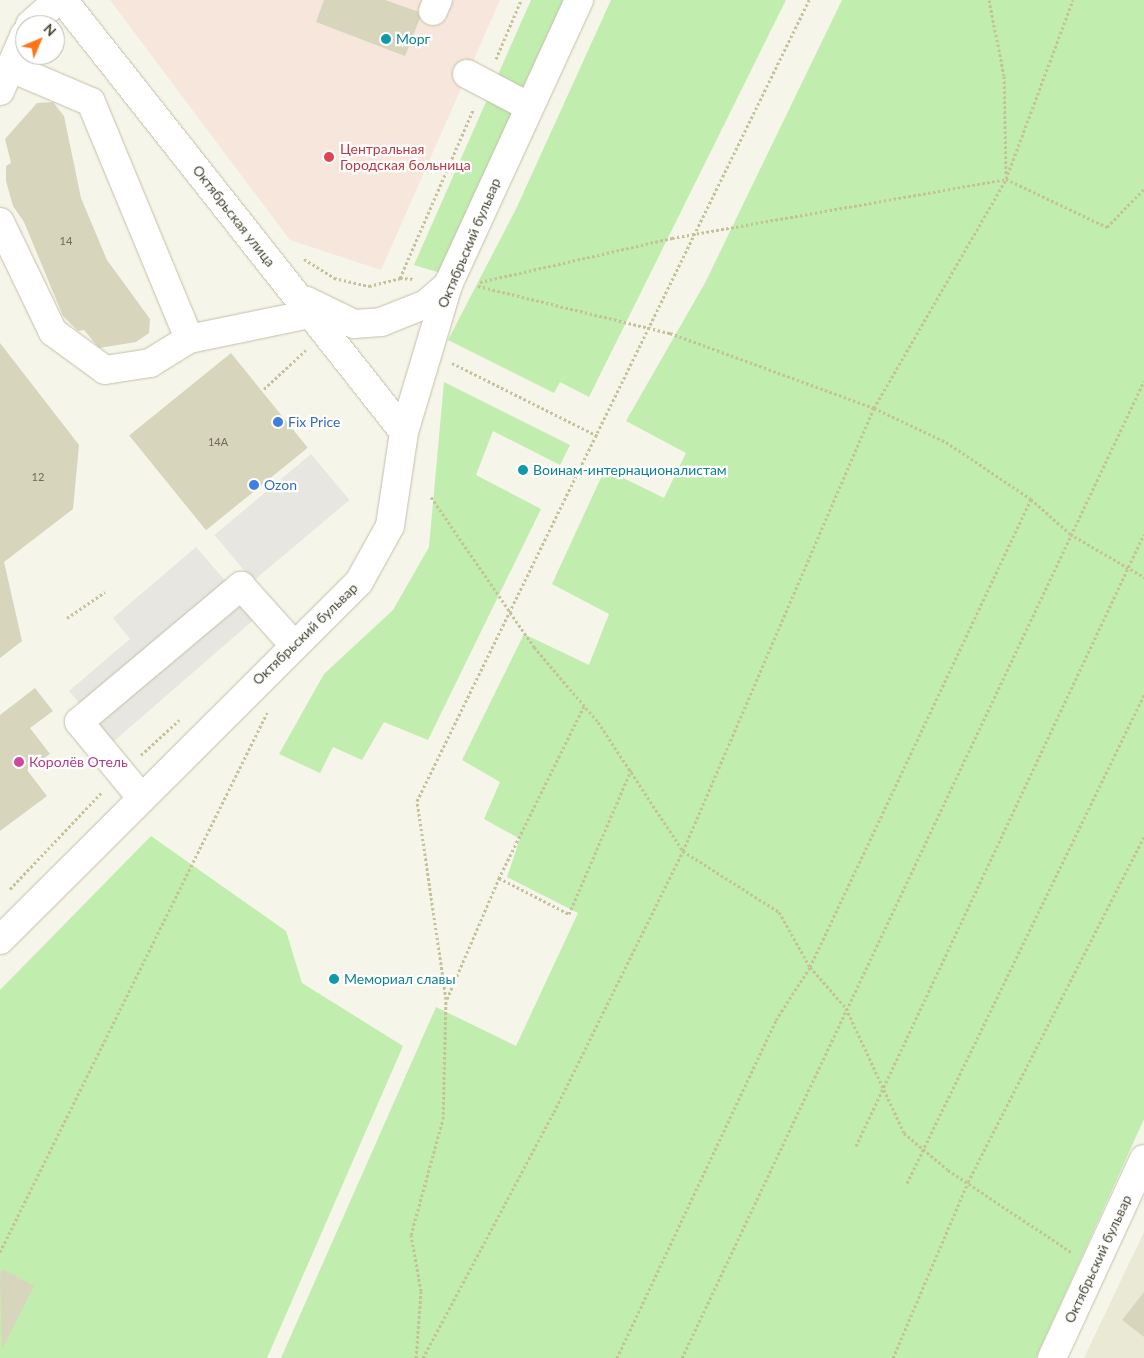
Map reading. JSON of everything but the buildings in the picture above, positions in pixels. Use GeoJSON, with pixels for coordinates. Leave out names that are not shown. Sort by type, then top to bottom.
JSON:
{"type":"FeatureCollection","features":[{"type":"Feature","properties":{"kind":"street"},"geometry":{"type":"LineString","coordinates":[[41,15],[58,0]]}},
{"type":"Feature","properties":{"kind":"street","name":"Октябрьская улица"},"geometry":{"type":"LineString","coordinates":[[63,0],[404,432]]}},
{"type":"Feature","properties":{"kind":"street","name":"Октябрьский бульвар"},"geometry":{"type":"LineString","coordinates":[[0,940],[140,796],[359,582],[390,526],[404,432],[448,285],[528,106],[579,0]]}},
{"type":"Feature","properties":{"kind":"street"},"geometry":{"type":"LineString","coordinates":[[15,55],[4,79],[90,102],[189,340]]}},
{"type":"Feature","properties":{"kind":"street"},"geometry":{"type":"LineString","coordinates":[[476,79],[528,106]]}},
{"type":"Feature","properties":{"kind":"street"},"geometry":{"type":"LineString","coordinates":[[0,222],[54,332],[104,370],[150,363],[189,340],[310,314]]}},
{"type":"Feature","properties":{"kind":"street"},"geometry":{"type":"LineString","coordinates":[[293,291],[320,311],[354,324],[403,316],[448,285]]}},
{"type":"Feature","properties":{"kind":"street"},"geometry":{"type":"LineString","coordinates":[[140,796],[79,722],[241,586],[294,645]]}},
{"type":"Feature","properties":{"kind":"street","name":"Октябрьский бульвар"},"geometry":{"type":"LineString","coordinates":[[1052,1358],[1144,1160]]}},
{"type":"Feature","properties":{"kind":"path"},"geometry":{"type":"LineString","coordinates":[[295,254],[334,278],[369,286],[400,278],[476,79],[521,0]]}},
{"type":"Feature","properties":{"kind":"path"},"geometry":{"type":"LineString","coordinates":[[416,1358],[421,1291],[411,1234],[443,1119],[446,999],[417,801],[652,329],[808,0]]}},
{"type":"Feature","properties":{"kind":"path"},"geometry":{"type":"LineString","coordinates":[[989,0],[1004,76],[1006,179]]}},
{"type":"Feature","properties":{"kind":"path"},"geometry":{"type":"LineString","coordinates":[[424,1358],[554,1112],[683,851],[874,408],[1006,179],[1073,0]]}},
{"type":"Feature","properties":{"kind":"path"},"geometry":{"type":"LineString","coordinates":[[1144,189],[1107,227],[1006,179],[696,234],[470,284],[652,329],[874,408],[946,442],[1031,498],[1070,534],[1144,577]]}},
{"type":"Feature","properties":{"kind":"path"},"geometry":{"type":"LineString","coordinates":[[264,389],[312,345]]}},
{"type":"Feature","properties":{"kind":"path"},"geometry":{"type":"LineString","coordinates":[[444,359],[598,436]]}},
{"type":"Feature","properties":{"kind":"path"},"geometry":{"type":"LineString","coordinates":[[682,1358],[1144,381]]}},
{"type":"Feature","properties":{"kind":"path"},"geometry":{"type":"LineString","coordinates":[[431,497],[510,611],[631,770],[683,851],[779,912],[810,967],[846,1008],[904,1133],[924,1151],[1093,1267]]}},
{"type":"Feature","properties":{"kind":"path"},"geometry":{"type":"LineString","coordinates":[[618,1358],[776,1020],[810,967],[1031,498]]}},
{"type":"Feature","properties":{"kind":"path"},"geometry":{"type":"LineString","coordinates":[[856,1146],[1144,534]]}},
{"type":"Feature","properties":{"kind":"path"},"geometry":{"type":"LineString","coordinates":[[67,618],[105,592]]}},
{"type":"Feature","properties":{"kind":"path"},"geometry":{"type":"LineString","coordinates":[[907,1184],[1144,695]]}},
{"type":"Feature","properties":{"kind":"path"},"geometry":{"type":"LineString","coordinates":[[0,1252],[272,703]]}},
{"type":"Feature","properties":{"kind":"path"},"geometry":{"type":"LineString","coordinates":[[446,999],[499,878],[584,706]]}},
{"type":"Feature","properties":{"kind":"path"},"geometry":{"type":"LineString","coordinates":[[6,893],[121,773],[186,714]]}},
{"type":"Feature","properties":{"kind":"path"},"geometry":{"type":"LineString","coordinates":[[499,878],[569,914],[631,770]]}},
{"type":"Feature","properties":{"kind":"path"},"geometry":{"type":"LineString","coordinates":[[893,1358],[968,1182],[1144,837]]}},
{"type":"Feature","properties":{"kind":"shaded area","name":"Центральная Городская больница"},"geometry":{"type":"Polygon","coordinates":[[[110,0],[500,0],[381,270],[290,240],[110,0]]]}},
{"type":"Feature","properties":{"kind":"shaded area"},"geometry":{"type":"Polygon","coordinates":[[[311,454],[350,500],[253,581],[214,535],[311,454]]]}},
{"type":"Feature","properties":{"kind":"shaded area"},"geometry":{"type":"Polygon","coordinates":[[[196,547],[257,617],[113,742],[69,691],[130,639],[113,618],[196,547]]]}},
{"type":"Feature","properties":{"kind":"shaded area"},"geometry":{"type":"Polygon","coordinates":[[[1144,1232],[1144,1358],[1084,1358],[1144,1232]]]}},
{"type":"Feature","properties":{"kind":"green space"},"geometry":{"type":"Polygon","coordinates":[[[531,0],[571,0],[444,274],[414,265],[531,0]]]}},
{"type":"Feature","properties":{"kind":"green space"},"geometry":{"type":"Polygon","coordinates":[[[611,0],[786,0],[589,397],[560,382],[554,393],[448,340],[516,209],[611,0]]]}},
{"type":"Feature","properties":{"kind":"green space"},"geometry":{"type":"Polygon","coordinates":[[[842,0],[1144,0],[1144,1119],[1036,1358],[281,1358],[436,1007],[516,1046],[578,913],[507,877],[520,839],[484,819],[500,782],[462,760],[524,634],[589,665],[609,614],[552,584],[605,469],[664,498],[686,453],[626,421],[705,283],[842,0]]]}},
{"type":"Feature","properties":{"kind":"green space"},"geometry":{"type":"Polygon","coordinates":[[[444,382],[570,445],[560,465],[493,431],[476,475],[541,509],[428,740],[384,722],[362,760],[333,747],[320,773],[279,754],[324,674],[393,610],[429,547],[444,382]]]}},
{"type":"Feature","properties":{"kind":"green space"},"geometry":{"type":"Polygon","coordinates":[[[151,836],[286,931],[302,983],[403,1046],[267,1358],[0,1358],[0,990],[151,836]]]}},
{"type":"Feature","properties":{"kind":"place","name":"Морг"},"geometry":{"type":"Point","coordinates":[386,39]}},
{"type":"Feature","properties":{"kind":"place","name":"Центральная Городская больница"},"geometry":{"type":"Point","coordinates":[329,157]}},
{"type":"Feature","properties":{"kind":"place","name":"Fix Price"},"geometry":{"type":"Point","coordinates":[278,422]}},
{"type":"Feature","properties":{"kind":"place","name":"Воинам-интернационалистам"},"geometry":{"type":"Point","coordinates":[523,470]}},
{"type":"Feature","properties":{"kind":"place","name":"Ozon"},"geometry":{"type":"Point","coordinates":[254,485]}},
{"type":"Feature","properties":{"kind":"place","name":"Королёв Отель"},"geometry":{"type":"Point","coordinates":[19,762]}},
{"type":"Feature","properties":{"kind":"place","name":"Мемориал славы"},"geometry":{"type":"Point","coordinates":[334,979]}}]}
